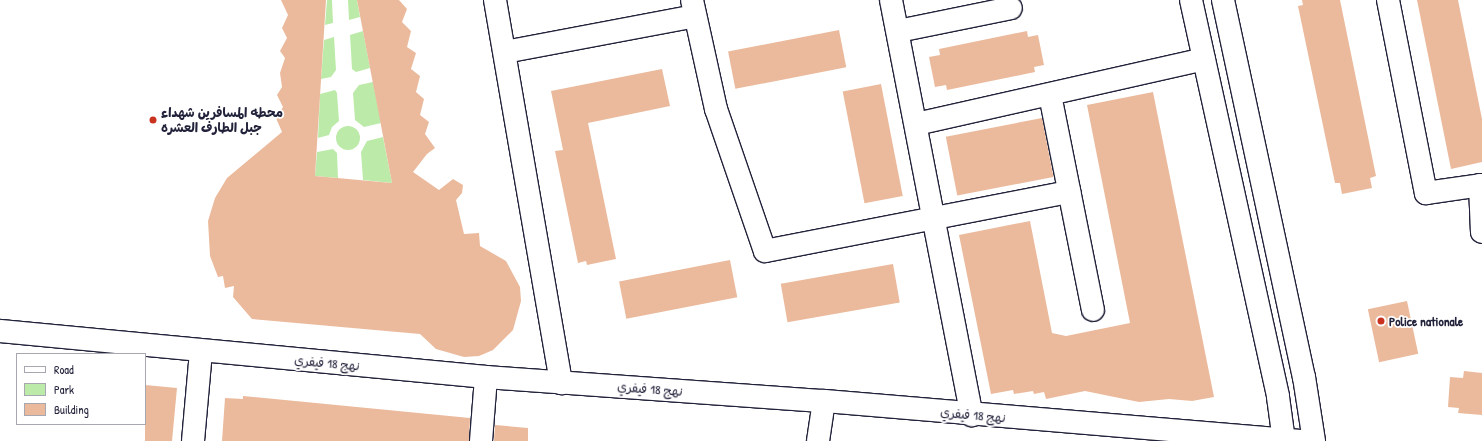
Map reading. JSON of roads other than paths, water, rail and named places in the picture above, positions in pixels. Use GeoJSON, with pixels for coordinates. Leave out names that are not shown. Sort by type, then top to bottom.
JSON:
{"type":"FeatureCollection","features":[{"type":"Feature","properties":{"kind":"street"},"geometry":{"type":"LineString","coordinates":[[495,0],[561,383]]}},
{"type":"Feature","properties":{"kind":"street"},"geometry":{"type":"LineString","coordinates":[[891,0],[916,124],[932,220],[972,415]]}},
{"type":"Feature","properties":{"kind":"street"},"geometry":{"type":"LineString","coordinates":[[1192,0],[1278,397],[1289,440]]}},
{"type":"Feature","properties":{"kind":"street"},"geometry":{"type":"LineString","coordinates":[[1223,0],[1304,376],[1314,441]]}},
{"type":"Feature","properties":{"kind":"street"},"geometry":{"type":"LineString","coordinates":[[1388,0],[1426,193],[1481,185],[1482,232]]}},
{"type":"Feature","properties":{"kind":"street"},"geometry":{"type":"LineString","coordinates":[[505,52],[693,8],[716,108],[765,251],[932,220],[1069,192]]}},
{"type":"Feature","properties":{"kind":"street"},"geometry":{"type":"LineString","coordinates":[[898,31],[1011,8]]}},
{"type":"Feature","properties":{"kind":"street"},"geometry":{"type":"LineString","coordinates":[[916,124],[1050,95],[1204,59]]}},
{"type":"Feature","properties":{"kind":"street"},"geometry":{"type":"LineString","coordinates":[[1050,95],[1093,310]]}},
{"type":"Feature","properties":{"kind":"street","name":"نهج 18 فيفري"},"geometry":{"type":"LineString","coordinates":[[0,331],[486,378],[824,401],[1256,440],[1289,440]]}},
{"type":"Feature","properties":{"kind":"street"},"geometry":{"type":"LineString","coordinates":[[193,441],[201,351]]}},
{"type":"Feature","properties":{"kind":"street"},"geometry":{"type":"LineString","coordinates":[[481,441],[486,378]]}},
{"type":"Feature","properties":{"kind":"street"},"geometry":{"type":"LineString","coordinates":[[818,441],[824,401]]}},
{"type":"Feature","properties":{"kind":"place","name":"محطه المسافرين شهداء جبل الطارف العشره"},"geometry":{"type":"Point","coordinates":[153,120]}},
{"type":"Feature","properties":{"kind":"place","name":"Police nationale"},"geometry":{"type":"Point","coordinates":[1381,321]}}]}
